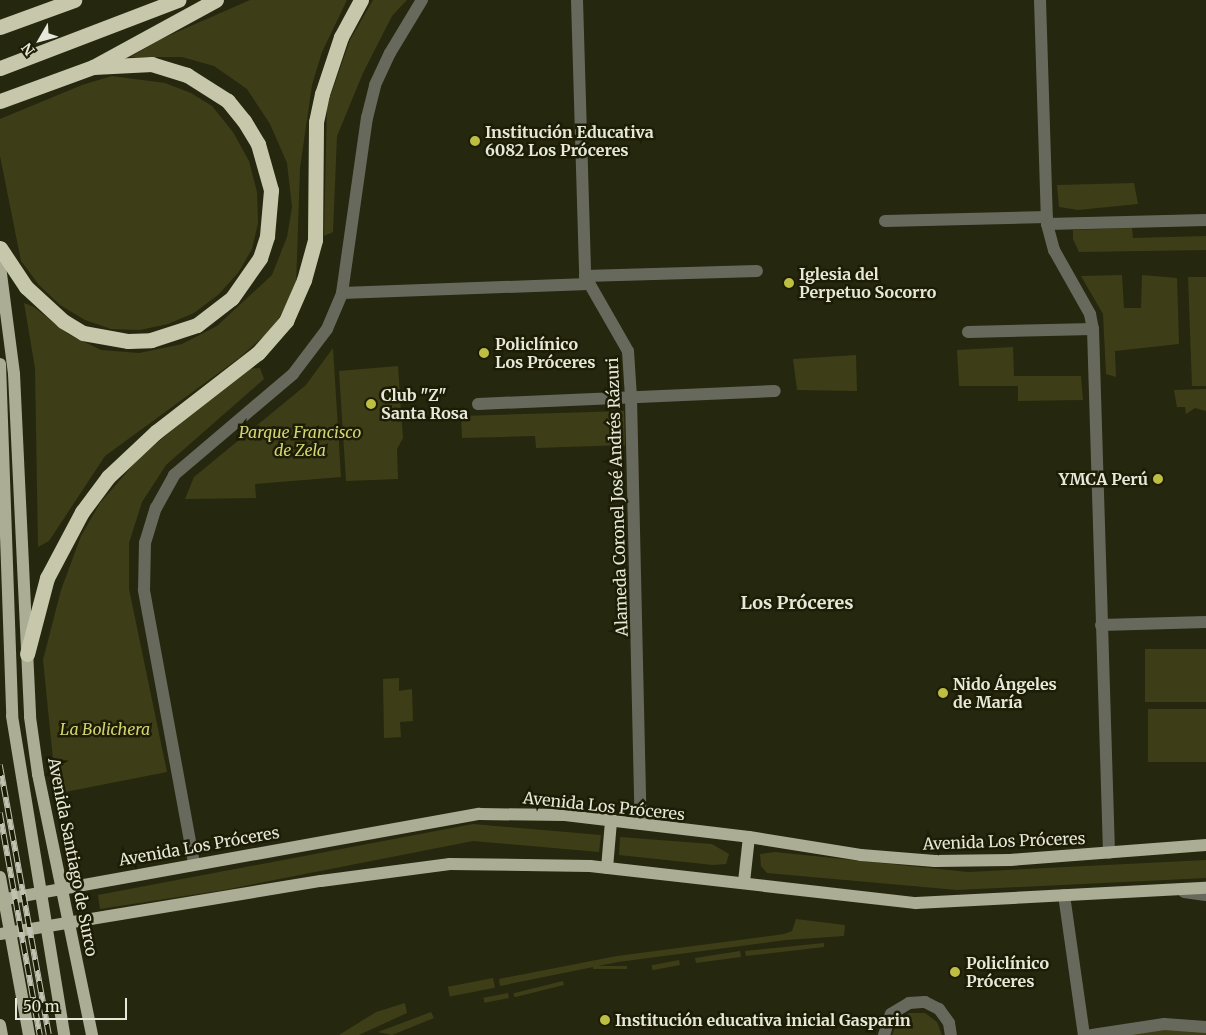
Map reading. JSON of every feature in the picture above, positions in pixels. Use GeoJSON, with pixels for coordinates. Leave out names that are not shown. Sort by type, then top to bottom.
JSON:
{"type":"FeatureCollection","features":[{"type":"Feature","properties":{"kind":"highway"},"geometry":{"type":"LineString","coordinates":[[0,26],[74,0]]}},
{"type":"Feature","properties":{"kind":"highway"},"geometry":{"type":"LineString","coordinates":[[0,68],[178,0]]}},
{"type":"Feature","properties":{"kind":"highway"},"geometry":{"type":"LineString","coordinates":[[0,101],[93,67],[216,0]]}},
{"type":"Feature","properties":{"kind":"highway"},"geometry":{"type":"LineString","coordinates":[[27,654],[47,578],[82,512],[103,484],[156,432],[258,353],[286,321],[304,280],[315,240],[315,131],[322,94],[341,37],[361,0]]}},
{"type":"Feature","properties":{"kind":"highway"},"geometry":{"type":"LineString","coordinates":[[0,248],[26,287],[63,321],[83,333],[128,341],[176,334],[216,313],[248,279],[260,258],[267,236],[271,190],[258,144],[244,121],[228,101],[187,75],[152,64],[93,67]]}},
{"type":"Feature","properties":{"kind":"main road","name":"Avenida Santiago de Surco"},"geometry":{"type":"LineString","coordinates":[[0,266],[14,374],[30,716],[38,774],[92,1035]]}},
{"type":"Feature","properties":{"kind":"main road"},"geometry":{"type":"LineString","coordinates":[[0,364],[12,716],[64,1035]]}},
{"type":"Feature","properties":{"kind":"main road","name":"Avenida Los Próceres"},"geometry":{"type":"LineString","coordinates":[[2,900],[194,863],[479,814],[529,813],[641,824],[749,837],[861,855],[935,861],[1109,853],[1206,845]]}},
{"type":"Feature","properties":{"kind":"main road"},"geometry":{"type":"LineString","coordinates":[[607,868],[611,821]]}},
{"type":"Feature","properties":{"kind":"main road"},"geometry":{"type":"LineString","coordinates":[[744,882],[749,837]]}},
{"type":"Feature","properties":{"kind":"main road"},"geometry":{"type":"LineString","coordinates":[[5,933],[321,881],[450,864],[607,868],[744,882],[916,903],[1206,888]]}},
{"type":"Feature","properties":{"kind":"main road"},"geometry":{"type":"LineString","coordinates":[[0,877],[5,933],[28,1035]]}},
{"type":"Feature","properties":{"kind":"main road"},"geometry":{"type":"LineString","coordinates":[[0,1025],[2,1035]]}},
{"type":"Feature","properties":{"kind":"street"},"geometry":{"type":"LineString","coordinates":[[194,863],[144,590],[145,543],[156,508],[174,475],[293,374],[326,329],[342,293],[367,118],[375,85],[390,53],[422,0]]}},
{"type":"Feature","properties":{"kind":"street","name":"Alameda Coronel José Andrés Rázuri"},"geometry":{"type":"LineString","coordinates":[[577,0],[586,280],[628,351],[632,398],[641,824]]}},
{"type":"Feature","properties":{"kind":"street"},"geometry":{"type":"LineString","coordinates":[[1040,0],[1047,221],[1054,250],[1090,314],[1093,329],[1109,853]]}},
{"type":"Feature","properties":{"kind":"street"},"geometry":{"type":"LineString","coordinates":[[885,221],[1206,220]]}},
{"type":"Feature","properties":{"kind":"street"},"geometry":{"type":"LineString","coordinates":[[342,293],[757,270]]}},
{"type":"Feature","properties":{"kind":"street"},"geometry":{"type":"LineString","coordinates":[[968,332],[1093,329]]}},
{"type":"Feature","properties":{"kind":"street"},"geometry":{"type":"LineString","coordinates":[[478,404],[775,391]]}},
{"type":"Feature","properties":{"kind":"street"},"geometry":{"type":"LineString","coordinates":[[1101,625],[1206,622]]}},
{"type":"Feature","properties":{"kind":"street"},"geometry":{"type":"LineString","coordinates":[[1171,890],[1206,895]]}},
{"type":"Feature","properties":{"kind":"street"},"geometry":{"type":"LineString","coordinates":[[1064,895],[1084,1035]]}},
{"type":"Feature","properties":{"kind":"street"},"geometry":{"type":"LineString","coordinates":[[884,1035],[891,1014],[909,1003],[925,1002],[939,1009],[949,1023],[951,1035]]}},
{"type":"Feature","properties":{"kind":"street"},"geometry":{"type":"LineString","coordinates":[[1092,1035],[1164,1024],[1206,1026]]}},
{"type":"Feature","properties":{"kind":"green space"},"geometry":{"type":"Polygon","coordinates":[[[250,0],[347,0],[322,52],[312,85],[300,168],[296,287],[274,327],[239,358],[105,456],[49,541],[38,547],[35,368],[24,303],[34,307],[68,334],[101,350],[139,353],[182,344],[217,326],[272,275],[287,237],[292,207],[287,163],[270,124],[247,89],[214,66],[182,57],[130,57],[161,39],[250,0]]]}},
{"type":"Feature","properties":{"kind":"green space"},"geometry":{"type":"Polygon","coordinates":[[[373,0],[407,0],[392,16],[363,73],[337,136],[333,232],[324,236],[327,106],[350,40],[373,0]]]}},
{"type":"Feature","properties":{"kind":"green space"},"geometry":{"type":"Polygon","coordinates":[[[112,76],[165,83],[191,93],[212,106],[233,132],[249,161],[257,192],[258,223],[252,249],[238,273],[218,295],[194,313],[168,324],[140,330],[111,329],[85,320],[60,305],[39,285],[21,261],[0,156],[0,119],[82,85],[112,76]]]}},
{"type":"Feature","properties":{"kind":"green space"},"geometry":{"type":"Polygon","coordinates":[[[1134,183],[1138,204],[1078,210],[1059,207],[1057,185],[1134,183]]]}},
{"type":"Feature","properties":{"kind":"green space"},"geometry":{"type":"Polygon","coordinates":[[[1132,228],[1133,238],[1206,236],[1206,250],[1079,252],[1073,239],[1073,230],[1132,228]]]}},
{"type":"Feature","properties":{"kind":"green space"},"geometry":{"type":"Polygon","coordinates":[[[1122,275],[1124,308],[1141,308],[1142,275],[1177,278],[1179,344],[1115,351],[1116,377],[1106,374],[1103,314],[1081,276],[1122,275]]]}},
{"type":"Feature","properties":{"kind":"green space"},"geometry":{"type":"Polygon","coordinates":[[[1188,277],[1206,277],[1206,386],[1192,386],[1188,277]]]}},
{"type":"Feature","properties":{"kind":"green space"},"geometry":{"type":"Polygon","coordinates":[[[1013,347],[1014,376],[1081,376],[1083,400],[1018,401],[1018,386],[959,386],[957,350],[1013,347]]]}},
{"type":"Feature","properties":{"kind":"green space","name":"Parque Francisco de Zela"},"geometry":{"type":"Polygon","coordinates":[[[333,348],[341,477],[255,484],[256,498],[185,499],[194,477],[306,385],[333,348]]]}},
{"type":"Feature","properties":{"kind":"green space"},"geometry":{"type":"Polygon","coordinates":[[[856,355],[857,391],[797,390],[793,359],[856,355]]]}},
{"type":"Feature","properties":{"kind":"green space","name":"Club \"Z\" Santa Rosa"},"geometry":{"type":"Polygon","coordinates":[[[398,366],[403,438],[397,449],[398,479],[346,481],[339,371],[398,366]]]}},
{"type":"Feature","properties":{"kind":"green space","name":"La Bolichera"},"geometry":{"type":"Polygon","coordinates":[[[260,368],[264,379],[166,465],[142,502],[129,543],[129,589],[167,772],[60,793],[55,779],[43,660],[61,590],[81,536],[100,503],[139,458],[245,369],[260,368]]]}},
{"type":"Feature","properties":{"kind":"green space"},"geometry":{"type":"Polygon","coordinates":[[[1206,389],[1206,411],[1195,408],[1186,414],[1185,407],[1177,407],[1174,390],[1206,389]]]}},
{"type":"Feature","properties":{"kind":"green space"},"geometry":{"type":"Polygon","coordinates":[[[624,411],[625,445],[536,448],[535,436],[462,438],[461,416],[624,411]]]}},
{"type":"Feature","properties":{"kind":"green space"},"geometry":{"type":"Polygon","coordinates":[[[1145,649],[1206,649],[1206,702],[1145,702],[1145,649]]]}},
{"type":"Feature","properties":{"kind":"green space"},"geometry":{"type":"Polygon","coordinates":[[[399,678],[399,691],[412,689],[413,721],[400,722],[401,737],[384,738],[383,679],[399,678]]]}},
{"type":"Feature","properties":{"kind":"green space"},"geometry":{"type":"Polygon","coordinates":[[[1148,709],[1206,709],[1206,762],[1148,762],[1148,709]]]}},
{"type":"Feature","properties":{"kind":"green space"},"geometry":{"type":"Polygon","coordinates":[[[473,824],[601,835],[599,852],[473,841],[224,890],[100,909],[98,895],[473,824]]]}},
{"type":"Feature","properties":{"kind":"green space"},"geometry":{"type":"Polygon","coordinates":[[[620,837],[712,844],[729,854],[726,864],[713,865],[619,855],[620,837]]]}},
{"type":"Feature","properties":{"kind":"green space"},"geometry":{"type":"Polygon","coordinates":[[[775,852],[968,872],[1206,860],[1206,878],[957,890],[767,873],[761,866],[760,854],[775,852]]]}},
{"type":"Feature","properties":{"kind":"green space"},"geometry":{"type":"Polygon","coordinates":[[[796,919],[845,925],[844,936],[786,940],[618,962],[500,986],[499,979],[617,956],[784,934],[792,931],[796,919]]]}},
{"type":"Feature","properties":{"kind":"green space"},"geometry":{"type":"Polygon","coordinates":[[[824,943],[824,947],[746,956],[745,951],[824,943]]]}},
{"type":"Feature","properties":{"kind":"green space"},"geometry":{"type":"Polygon","coordinates":[[[740,951],[741,957],[696,963],[695,958],[740,951]]]}},
{"type":"Feature","properties":{"kind":"green space"},"geometry":{"type":"Polygon","coordinates":[[[679,960],[680,965],[652,970],[652,965],[679,960]]]}},
{"type":"Feature","properties":{"kind":"green space"},"geometry":{"type":"Polygon","coordinates":[[[593,966],[627,966],[627,969],[593,969],[593,966]]]}},
{"type":"Feature","properties":{"kind":"green space"},"geometry":{"type":"Polygon","coordinates":[[[493,978],[495,988],[450,997],[448,987],[493,978]]]}},
{"type":"Feature","properties":{"kind":"green space"},"geometry":{"type":"Polygon","coordinates":[[[563,981],[564,985],[514,997],[514,993],[563,981]]]}},
{"type":"Feature","properties":{"kind":"green space"},"geometry":{"type":"Polygon","coordinates":[[[508,993],[509,998],[484,1003],[483,998],[508,993]]]}},
{"type":"Feature","properties":{"kind":"green space"},"geometry":{"type":"Polygon","coordinates":[[[405,1003],[407,1013],[359,1035],[339,1035],[376,1012],[405,1003]]]}},
{"type":"Feature","properties":{"kind":"green space"},"geometry":{"type":"Polygon","coordinates":[[[431,1012],[434,1018],[392,1035],[378,1032],[431,1012]]]}},
{"type":"Feature","properties":{"kind":"green space"},"geometry":{"type":"Polygon","coordinates":[[[909,1013],[925,1013],[937,1022],[942,1035],[892,1035],[897,1023],[909,1013]]]}},
{"type":"Feature","properties":{"kind":"green space"},"geometry":{"type":"Polygon","coordinates":[[[1206,1027],[1206,1035],[1092,1035],[1206,1027]]]}},
{"type":"Feature","properties":{"kind":"railway"},"geometry":{"type":"LineString","coordinates":[[0,765],[49,1035]]}},
{"type":"Feature","properties":{"kind":"railway"},"geometry":{"type":"LineString","coordinates":[[0,813],[40,1035]]}},
{"type":"Feature","properties":{"kind":"place","name":"Institución Educativa 6082 Los Próceres"},"geometry":{"type":"Point","coordinates":[475,141]}},
{"type":"Feature","properties":{"kind":"place","name":"Iglesia del Perpetuo Socorro"},"geometry":{"type":"Point","coordinates":[789,283]}},
{"type":"Feature","properties":{"kind":"place","name":"Policlínico Los Próceres"},"geometry":{"type":"Point","coordinates":[484,353]}},
{"type":"Feature","properties":{"kind":"place","name":"Club \"Z\" Santa Rosa"},"geometry":{"type":"Point","coordinates":[371,404]}},
{"type":"Feature","properties":{"kind":"place","name":"YMCA Perú"},"geometry":{"type":"Point","coordinates":[1158,479]}},
{"type":"Feature","properties":{"kind":"place","name":"Nido Ángeles de María"},"geometry":{"type":"Point","coordinates":[943,693]}},
{"type":"Feature","properties":{"kind":"place","name":"Policlínico Próceres"},"geometry":{"type":"Point","coordinates":[955,972]}},
{"type":"Feature","properties":{"kind":"place","name":"Institución educativa inicial Gasparin"},"geometry":{"type":"Point","coordinates":[605,1020]}},
{"type":"Feature","properties":{"kind":"district","name":"Los Próceres"},"geometry":{"type":"Point","coordinates":[797,603]}}]}
